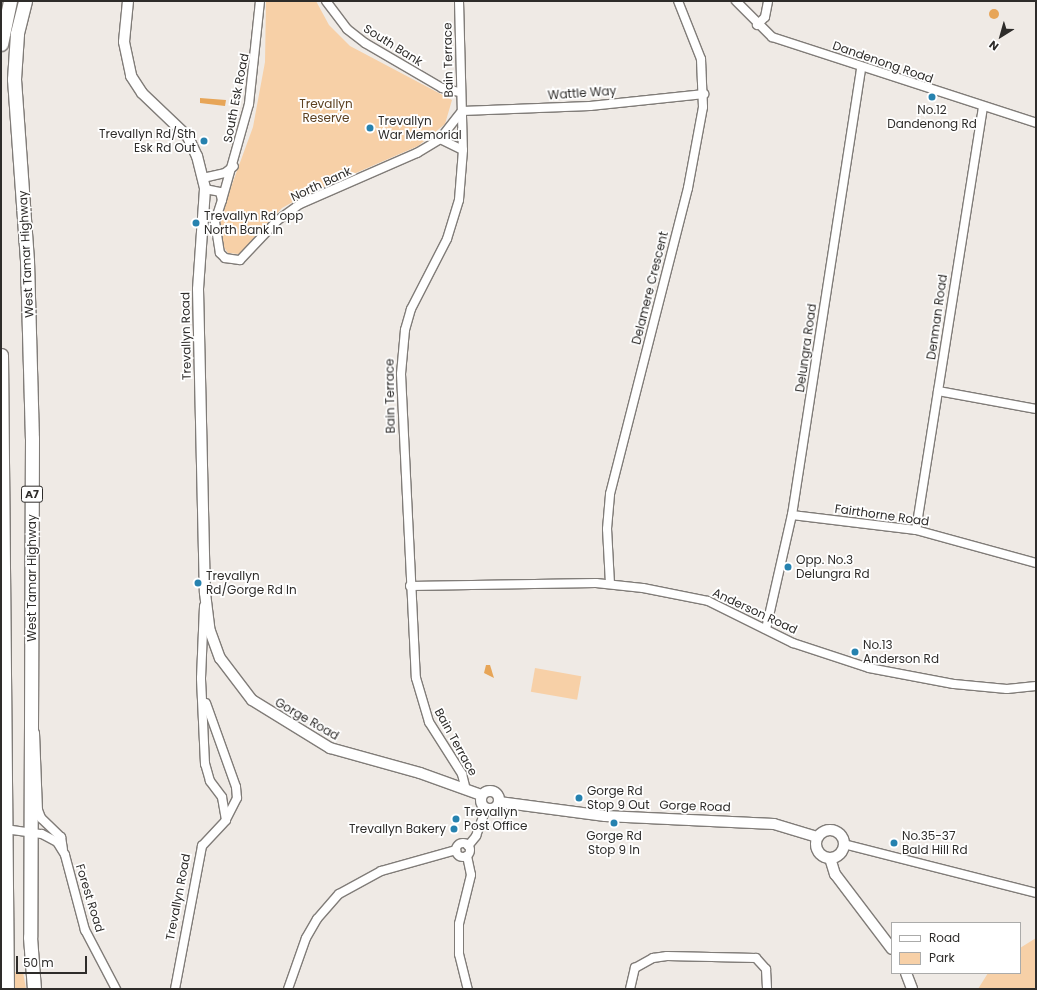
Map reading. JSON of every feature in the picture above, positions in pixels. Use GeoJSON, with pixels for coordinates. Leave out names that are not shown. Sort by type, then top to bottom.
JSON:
{"type":"FeatureCollection","features":[{"type":"Feature","properties":{"kind":"highway"},"geometry":{"type":"LineString","coordinates":[[1,44],[10,1]]}},
{"type":"Feature","properties":{"kind":"highway","name":"West Tamar Highway"},"geometry":{"type":"LineString","coordinates":[[25,1],[17,34],[14,79],[30,321],[30,937],[34,989]]}},
{"type":"Feature","properties":{"kind":"highway"},"geometry":{"type":"LineString","coordinates":[[1,355],[7,989]]}},
{"type":"Feature","properties":{"kind":"street","name":"Trevallyn Road"},"geometry":{"type":"LineString","coordinates":[[128,1],[124,42],[130,76],[142,93],[188,137],[203,178],[205,189],[198,289],[205,601],[201,678],[204,699],[205,764],[210,781],[222,797],[226,820]]}},
{"type":"Feature","properties":{"kind":"street","name":"South Esk Road"},"geometry":{"type":"LineString","coordinates":[[234,166],[256,66],[260,1]]}},
{"type":"Feature","properties":{"kind":"street","name":"South Bank"},"geometry":{"type":"LineString","coordinates":[[326,1],[346,29],[365,43],[442,88],[460,92]]}},
{"type":"Feature","properties":{"kind":"street","name":"Bain Terrace"},"geometry":{"type":"LineString","coordinates":[[459,1],[460,92],[463,150],[454,221],[411,309],[401,351],[410,586],[416,678],[422,703],[438,738],[462,774],[466,790]]}},
{"type":"Feature","properties":{"kind":"street","name":"Delamere Crescent"},"geometry":{"type":"LineString","coordinates":[[610,584],[607,529],[610,494],[688,188],[704,94],[698,45],[678,1]]}},
{"type":"Feature","properties":{"kind":"street","name":"Dandenong Road"},"geometry":{"type":"LineString","coordinates":[[736,1],[757,25],[772,36],[861,68],[1036,123]]}},
{"type":"Feature","properties":{"kind":"street"},"geometry":{"type":"LineString","coordinates":[[757,25],[765,17],[768,1]]}},
{"type":"Feature","properties":{"kind":"street","name":"Delungra Road"},"geometry":{"type":"LineString","coordinates":[[766,629],[792,515],[861,68]]}},
{"type":"Feature","properties":{"kind":"street","name":"Wattle Way"},"geometry":{"type":"LineString","coordinates":[[462,111],[590,106],[704,94]]}},
{"type":"Feature","properties":{"kind":"street","name":"Denman Road"},"geometry":{"type":"LineString","coordinates":[[916,530],[983,107]]}},
{"type":"Feature","properties":{"kind":"street","name":"North Bank"},"geometry":{"type":"LineString","coordinates":[[234,166],[214,222],[220,253],[225,258],[240,260],[278,220],[300,204],[376,172],[440,139],[462,111]]}},
{"type":"Feature","properties":{"kind":"street"},"geometry":{"type":"LineString","coordinates":[[440,139],[463,150]]}},
{"type":"Feature","properties":{"kind":"street"},"geometry":{"type":"LineString","coordinates":[[203,178],[225,173],[234,166]]}},
{"type":"Feature","properties":{"kind":"street"},"geometry":{"type":"LineString","coordinates":[[205,189],[216,188],[222,200]]}},
{"type":"Feature","properties":{"kind":"street"},"geometry":{"type":"LineString","coordinates":[[938,391],[1036,410]]}},
{"type":"Feature","properties":{"kind":"street","name":"Fairthorne Road"},"geometry":{"type":"LineString","coordinates":[[792,515],[916,530],[1036,563]]}},
{"type":"Feature","properties":{"kind":"street","name":"Anderson Road"},"geometry":{"type":"LineString","coordinates":[[410,586],[610,584],[708,601],[766,629],[837,659],[930,680],[1007,689],[1036,686]]}},
{"type":"Feature","properties":{"kind":"street","name":"Gorge Road"},"geometry":{"type":"LineString","coordinates":[[205,601],[220,658],[236,683],[260,706],[330,748],[481,795]]}},
{"type":"Feature","properties":{"kind":"street","name":"Trevallyn Road"},"geometry":{"type":"LineString","coordinates":[[175,989],[202,846],[226,820],[237,798],[236,787],[204,699]]}},
{"type":"Feature","properties":{"kind":"street","name":"Forest Road"},"geometry":{"type":"LineString","coordinates":[[30,720],[37,738],[38,810],[41,818],[61,837],[85,930],[116,989]]}},
{"type":"Feature","properties":{"kind":"street"},"geometry":{"type":"LineString","coordinates":[[492,790],[497,794],[499,802],[492,809],[486,809],[481,803],[481,795],[492,790]]}},
{"type":"Feature","properties":{"kind":"street","name":"Gorge Road"},"geometry":{"type":"LineString","coordinates":[[499,802],[605,816],[774,824],[817,837]]}},
{"type":"Feature","properties":{"kind":"street"},"geometry":{"type":"LineString","coordinates":[[468,989],[459,954],[459,924],[471,876],[466,856],[468,846],[479,831],[486,809]]}},
{"type":"Feature","properties":{"kind":"street","name":"Forest Road"},"geometry":{"type":"LineString","coordinates":[[5,829],[49,836],[65,855]]}},
{"type":"Feature","properties":{"kind":"street"},"geometry":{"type":"LineString","coordinates":[[830,858],[841,852],[844,844],[841,835],[833,830],[824,831],[817,837],[817,850],[830,858],[835,874],[891,947]]}},
{"type":"Feature","properties":{"kind":"street"},"geometry":{"type":"LineString","coordinates":[[288,989],[306,938],[340,894],[381,871],[456,850],[460,844],[468,846]]}},
{"type":"Feature","properties":{"kind":"street"},"geometry":{"type":"LineString","coordinates":[[844,844],[1036,893]]}},
{"type":"Feature","properties":{"kind":"street"},"geometry":{"type":"LineString","coordinates":[[456,850],[461,857],[466,856]]}},
{"type":"Feature","properties":{"kind":"street"},"geometry":{"type":"LineString","coordinates":[[630,989],[635,968],[653,958],[667,956],[756,958],[766,969],[767,989]]}},
{"type":"Feature","properties":{"kind":"street"},"geometry":{"type":"LineString","coordinates":[[906,974],[912,989]]}},
{"type":"Feature","properties":{"kind":"green space","name":"Trevallyn Reserve"},"geometry":{"type":"Polygon","coordinates":[[[266,1],[316,1],[329,25],[350,46],[452,100],[445,124],[418,146],[305,195],[282,208],[239,254],[228,253],[223,246],[219,220],[253,127],[265,62],[266,1]]]}},
{"type":"Feature","properties":{"kind":"green space"},"geometry":{"type":"Polygon","coordinates":[[[535,668],[581,676],[577,700],[531,692],[535,668]]]}},
{"type":"Feature","properties":{"kind":"green space"},"geometry":{"type":"Polygon","coordinates":[[[1036,938],[1036,989],[978,989],[987,974],[1021,974],[1021,947],[1036,938]]]}},
{"type":"Feature","properties":{"kind":"green space"},"geometry":{"type":"Polygon","coordinates":[[[15,972],[23,972],[26,989],[15,989],[15,972]]]}},
{"type":"Feature","properties":{"kind":"shaded area"},"geometry":{"type":"Polygon","coordinates":[[[992,9],[996,9],[998,10],[998,18],[992,19],[989,16],[989,12],[992,9]]]}},
{"type":"Feature","properties":{"kind":"shaded area"},"geometry":{"type":"Polygon","coordinates":[[[200,98],[226,100],[225,106],[200,103],[200,98]]]}},
{"type":"Feature","properties":{"kind":"shaded area"},"geometry":{"type":"Polygon","coordinates":[[[486,665],[490,665],[494,678],[484,673],[486,665]]]}},
{"type":"Feature","properties":{"kind":"place","name":"No.12 Dandenong Rd"},"geometry":{"type":"Point","coordinates":[932,97]}},
{"type":"Feature","properties":{"kind":"place","name":"Trevallyn War Memorial"},"geometry":{"type":"Point","coordinates":[370,128]}},
{"type":"Feature","properties":{"kind":"place","name":"Trevallyn Rd/Sth Esk Rd Out"},"geometry":{"type":"Point","coordinates":[204,141]}},
{"type":"Feature","properties":{"kind":"place","name":"Trevallyn Rd opp North Bank In"},"geometry":{"type":"Point","coordinates":[196,223]}},
{"type":"Feature","properties":{"kind":"place","name":"Opp. No.3 Delungra Rd"},"geometry":{"type":"Point","coordinates":[788,567]}},
{"type":"Feature","properties":{"kind":"place","name":"Trevallyn Rd/Gorge Rd In"},"geometry":{"type":"Point","coordinates":[198,583]}},
{"type":"Feature","properties":{"kind":"place","name":"No.13 Anderson Rd"},"geometry":{"type":"Point","coordinates":[855,652]}},
{"type":"Feature","properties":{"kind":"place","name":"Gorge Rd Stop 9 Out"},"geometry":{"type":"Point","coordinates":[579,798]}},
{"type":"Feature","properties":{"kind":"place","name":"Trevallyn Post Office"},"geometry":{"type":"Point","coordinates":[456,819]}},
{"type":"Feature","properties":{"kind":"place","name":"Gorge Rd Stop 9 In"},"geometry":{"type":"Point","coordinates":[614,823]}},
{"type":"Feature","properties":{"kind":"place","name":"Trevallyn Bakery"},"geometry":{"type":"Point","coordinates":[454,829]}},
{"type":"Feature","properties":{"kind":"place","name":"No.35-37 Bald Hill Rd"},"geometry":{"type":"Point","coordinates":[894,843]}}]}
